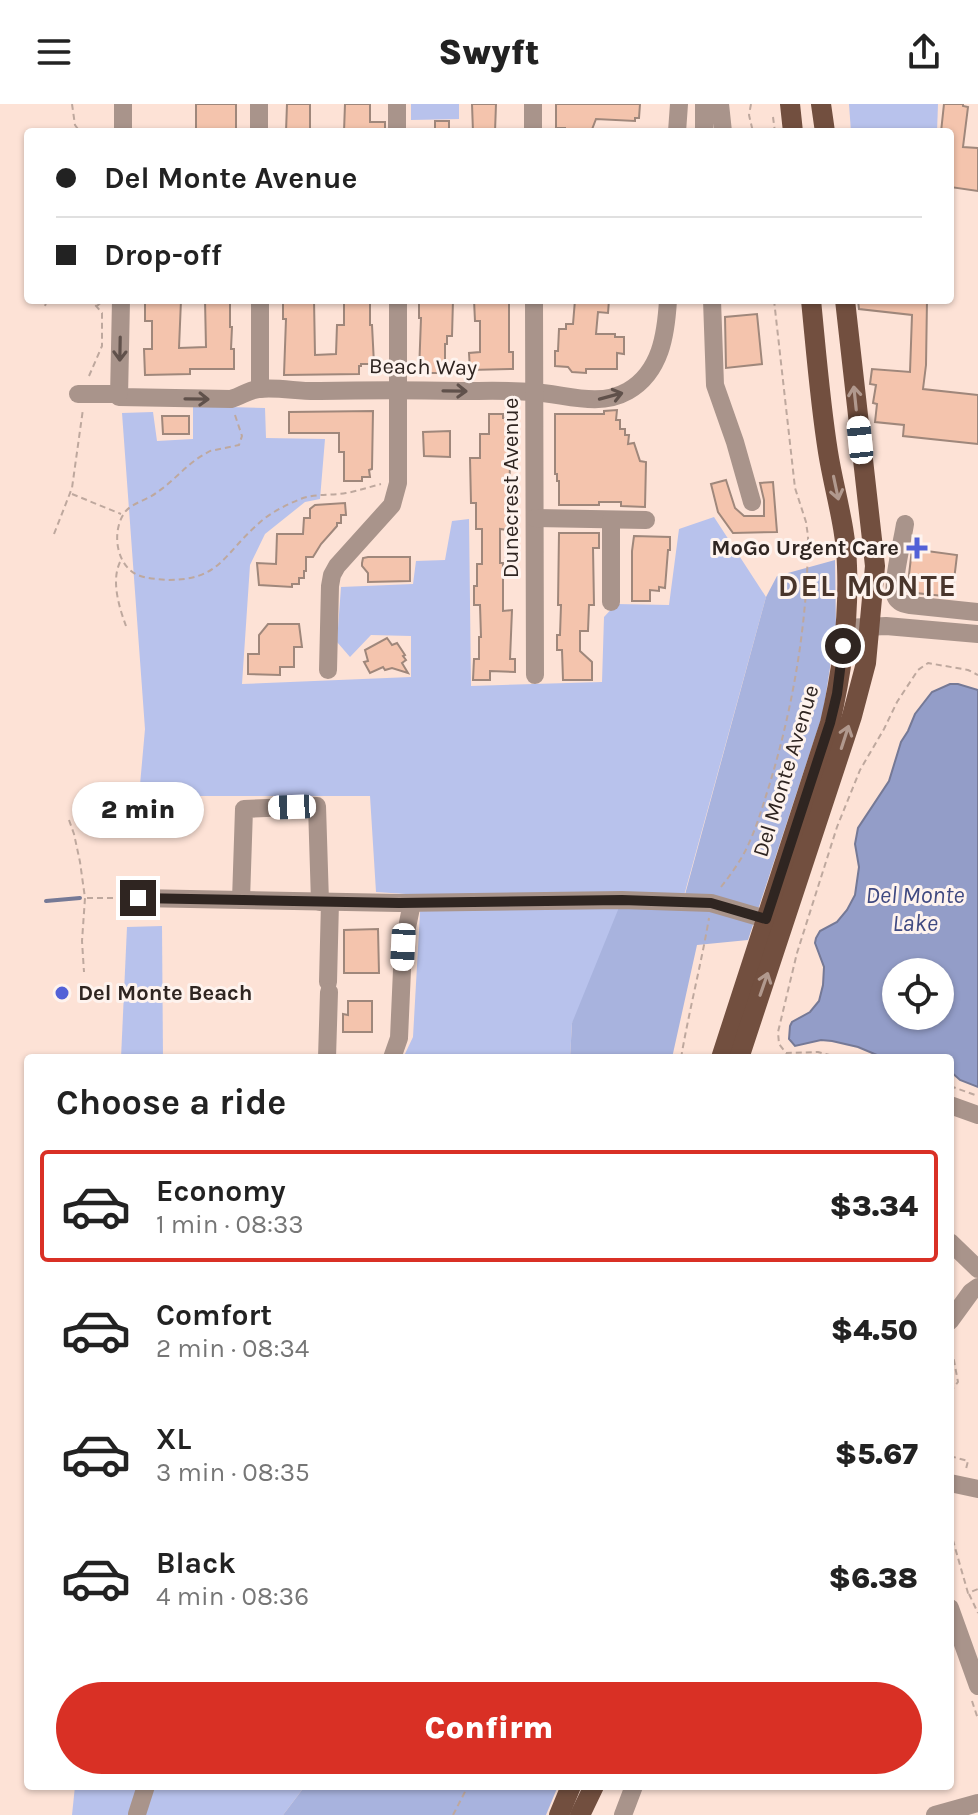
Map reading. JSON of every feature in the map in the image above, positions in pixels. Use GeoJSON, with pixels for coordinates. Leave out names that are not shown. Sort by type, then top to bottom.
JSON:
{"type":"FeatureCollection","features":[{"type":"Feature","properties":{"kind":"main road"},"geometry":{"type":"LineString","coordinates":[[790,104],[793,128]]}},
{"type":"Feature","properties":{"kind":"main road"},"geometry":{"type":"LineString","coordinates":[[821,104],[824,128]]}},
{"type":"Feature","properties":{"kind":"main road","name":"Del Monte Avenue"},"geometry":{"type":"LineString","coordinates":[[722,1054],[830,723],[846,628],[847,564],[840,507],[828,452],[811,304]]}},
{"type":"Feature","properties":{"kind":"main road","name":"Del Monte Avenue"},"geometry":{"type":"LineString","coordinates":[[740,1054],[852,716],[866,663],[875,566],[845,304]]}},
{"type":"Feature","properties":{"kind":"main road"},"geometry":{"type":"LineString","coordinates":[[559,1815],[569,1790]]}},
{"type":"Feature","properties":{"kind":"main road"},"geometry":{"type":"LineString","coordinates":[[580,1815],[592,1790]]}},
{"type":"Feature","properties":{"kind":"street"},"geometry":{"type":"LineString","coordinates":[[123,104],[123,128]]}},
{"type":"Feature","properties":{"kind":"street"},"geometry":{"type":"LineString","coordinates":[[259,104],[259,128]]}},
{"type":"Feature","properties":{"kind":"street"},"geometry":{"type":"LineString","coordinates":[[397,104],[397,128]]}},
{"type":"Feature","properties":{"kind":"street"},"geometry":{"type":"LineString","coordinates":[[533,104],[533,128]]}},
{"type":"Feature","properties":{"kind":"street"},"geometry":{"type":"LineString","coordinates":[[677,128],[679,104]]}},
{"type":"Feature","properties":{"kind":"street"},"geometry":{"type":"LineString","coordinates":[[704,104],[704,128]]}},
{"type":"Feature","properties":{"kind":"street"},"geometry":{"type":"LineString","coordinates":[[720,104],[723,128]]}},
{"type":"Feature","properties":{"kind":"street"},"geometry":{"type":"LineString","coordinates":[[119,396],[121,304]]}},
{"type":"Feature","properties":{"kind":"street"},"geometry":{"type":"LineString","coordinates":[[260,304],[260,389]]}},
{"type":"Feature","properties":{"kind":"street"},"geometry":{"type":"LineString","coordinates":[[328,670],[332,575],[392,505],[398,483],[398,304]]}},
{"type":"Feature","properties":{"kind":"street","name":"Dunecrest Avenue"},"geometry":{"type":"LineString","coordinates":[[534,304],[535,675]]}},
{"type":"Feature","properties":{"kind":"street","name":"Beach Way"},"geometry":{"type":"LineString","coordinates":[[83,394],[231,399],[260,389],[398,390],[535,392],[590,400],[606,399],[632,389],[650,371],[662,346],[668,304]]}},
{"type":"Feature","properties":{"kind":"street"},"geometry":{"type":"LineString","coordinates":[[712,304],[715,385],[752,502]]}},
{"type":"Feature","properties":{"kind":"street"},"geometry":{"type":"LineString","coordinates":[[535,518],[646,520]]}},
{"type":"Feature","properties":{"kind":"street"},"geometry":{"type":"LineString","coordinates":[[611,520],[611,602]]}},
{"type":"Feature","properties":{"kind":"street"},"geometry":{"type":"LineString","coordinates":[[905,524],[895,583],[897,599],[910,605],[977,612]]}},
{"type":"Feature","properties":{"kind":"street"},"geometry":{"type":"LineString","coordinates":[[846,628],[886,626],[978,634]]}},
{"type":"Feature","properties":{"kind":"street"},"geometry":{"type":"LineString","coordinates":[[241,900],[244,809],[317,806],[329,987],[327,1054]]}},
{"type":"Feature","properties":{"kind":"street"},"geometry":{"type":"LineString","coordinates":[[138,898],[412,903],[622,900],[711,903],[766,919]]}},
{"type":"Feature","properties":{"kind":"street"},"geometry":{"type":"LineString","coordinates":[[393,1054],[399,1038],[403,947],[412,903]]}},
{"type":"Feature","properties":{"kind":"street"},"geometry":{"type":"LineString","coordinates":[[954,1106],[978,1115]]}},
{"type":"Feature","properties":{"kind":"street"},"geometry":{"type":"LineString","coordinates":[[954,1246],[978,1269]]}},
{"type":"Feature","properties":{"kind":"street"},"geometry":{"type":"LineString","coordinates":[[954,1315],[978,1287]]}},
{"type":"Feature","properties":{"kind":"street"},"geometry":{"type":"LineString","coordinates":[[954,1619],[978,1686]]}},
{"type":"Feature","properties":{"kind":"street"},"geometry":{"type":"LineString","coordinates":[[137,1814],[145,1790]]}},
{"type":"Feature","properties":{"kind":"street"},"geometry":{"type":"LineString","coordinates":[[623,1815],[632,1790]]}},
{"type":"Feature","properties":{"kind":"street"},"geometry":{"type":"LineString","coordinates":[[935,1815],[978,1803]]}},
{"type":"Feature","properties":{"kind":"path"},"geometry":{"type":"LineString","coordinates":[[72,104],[77,128]]}},
{"type":"Feature","properties":{"kind":"path"},"geometry":{"type":"LineString","coordinates":[[751,104],[749,115],[752,128]]}},
{"type":"Feature","properties":{"kind":"path"},"geometry":{"type":"LineString","coordinates":[[54,534],[76,473],[83,394],[102,346],[102,313],[96,306],[99,304]]}},
{"type":"Feature","properties":{"kind":"path"},"geometry":{"type":"LineString","coordinates":[[682,1054],[702,962],[711,903],[742,858],[763,807],[784,738],[801,644],[808,536],[795,488],[774,304]]}},
{"type":"Feature","properties":{"kind":"path"},"geometry":{"type":"LineString","coordinates":[[126,626],[117,587],[117,569],[121,561],[119,530],[123,515],[162,489],[203,455],[239,445],[242,436],[231,399]]}},
{"type":"Feature","properties":{"kind":"path"},"geometry":{"type":"LineString","coordinates":[[121,561],[135,574],[144,577],[177,580],[193,577],[222,564],[259,523],[299,499],[398,483]]}},
{"type":"Feature","properties":{"kind":"path"},"geometry":{"type":"LineString","coordinates":[[70,493],[123,515]]}},
{"type":"Feature","properties":{"kind":"path"},"geometry":{"type":"LineString","coordinates":[[826,1054],[786,1053],[779,1044],[778,1032],[797,953],[837,827],[860,770],[918,670],[928,663],[968,670],[978,675]]}},
{"type":"Feature","properties":{"kind":"path"},"geometry":{"type":"LineString","coordinates":[[69,820],[85,898],[82,941],[84,972]]}},
{"type":"Feature","properties":{"kind":"path"},"geometry":{"type":"LineString","coordinates":[[85,898],[138,898]]}},
{"type":"Feature","properties":{"kind":"path"},"geometry":{"type":"LineString","coordinates":[[954,1087],[978,1096]]}},
{"type":"Feature","properties":{"kind":"path"},"geometry":{"type":"LineString","coordinates":[[954,1361],[958,1382],[954,1387]]}},
{"type":"Feature","properties":{"kind":"path"},"geometry":{"type":"LineString","coordinates":[[954,1457],[968,1461],[964,1483]]}},
{"type":"Feature","properties":{"kind":"path"},"geometry":{"type":"LineString","coordinates":[[954,1544],[968,1593],[978,1613]]}},
{"type":"Feature","properties":{"kind":"path"},"geometry":{"type":"LineString","coordinates":[[968,1593],[978,1589]]}},
{"type":"Feature","properties":{"kind":"path"},"geometry":{"type":"LineString","coordinates":[[453,1815],[466,1790]]}},
{"type":"Feature","properties":{"kind":"shaded area"},"geometry":{"type":"Polygon","coordinates":[[[411,104],[459,104],[459,119],[411,120],[411,104]]]}},
{"type":"Feature","properties":{"kind":"shaded area"},"geometry":{"type":"Polygon","coordinates":[[[849,104],[938,104],[937,128],[851,128],[849,104]]]}},
{"type":"Feature","properties":{"kind":"shaded area"},"geometry":{"type":"Polygon","coordinates":[[[193,406],[265,408],[266,438],[325,439],[320,499],[305,502],[265,534],[250,565],[242,684],[411,677],[411,636],[371,635],[350,657],[337,642],[341,587],[413,584],[416,561],[445,560],[452,521],[469,519],[471,686],[602,682],[604,617],[616,604],[669,605],[679,529],[714,517],[766,597],[682,903],[572,1023],[570,1054],[405,1054],[413,1037],[421,895],[376,892],[370,796],[139,796],[145,729],[122,413],[153,412],[157,441],[193,439],[193,406]]]}},
{"type":"Feature","properties":{"kind":"shaded area"},"geometry":{"type":"Polygon","coordinates":[[[835,560],[836,629],[823,713],[748,940],[697,945],[673,1054],[570,1054],[572,1023],[622,900],[683,902],[766,597],[777,576],[835,560]]]}},
{"type":"Feature","properties":{"kind":"shaded area"},"geometry":{"type":"Polygon","coordinates":[[[162,926],[163,1054],[121,1054],[127,927],[162,926]]]}},
{"type":"Feature","properties":{"kind":"shaded area"},"geometry":{"type":"Polygon","coordinates":[[[75,1790],[302,1790],[283,1815],[72,1815],[75,1790]]]}},
{"type":"Feature","properties":{"kind":"shaded area"},"geometry":{"type":"Polygon","coordinates":[[[302,1790],[556,1790],[546,1815],[283,1815],[302,1790]]]}},
{"type":"Feature","properties":{"kind":"water","name":"Del Monte Lake"},"geometry":{"type":"Polygon","coordinates":[[[950,684],[978,690],[978,1087],[954,1075],[954,1054],[875,1054],[832,1041],[821,1040],[795,1046],[789,1039],[792,1022],[810,1012],[819,1001],[824,967],[816,938],[820,931],[837,922],[855,895],[859,867],[855,844],[858,828],[889,781],[901,742],[915,714],[932,692],[950,684]]]}},
{"type":"Feature","properties":{"kind":"building"},"geometry":{"type":"Polygon","coordinates":[[[196,104],[236,104],[236,128],[196,128],[196,104]]]}},
{"type":"Feature","properties":{"kind":"building"},"geometry":{"type":"Polygon","coordinates":[[[287,104],[310,104],[310,128],[286,128],[287,104]]]}},
{"type":"Feature","properties":{"kind":"building"},"geometry":{"type":"Polygon","coordinates":[[[345,104],[370,104],[370,122],[385,122],[385,128],[344,128],[345,104]]]}},
{"type":"Feature","properties":{"kind":"building"},"geometry":{"type":"Polygon","coordinates":[[[472,104],[496,104],[495,128],[473,128],[472,104]]]}},
{"type":"Feature","properties":{"kind":"building"},"geometry":{"type":"Polygon","coordinates":[[[556,104],[640,104],[639,118],[635,121],[596,119],[593,128],[556,128],[556,104]]]}},
{"type":"Feature","properties":{"kind":"building"},"geometry":{"type":"Polygon","coordinates":[[[944,104],[968,107],[963,147],[978,148],[978,191],[954,188],[954,128],[941,128],[944,104]]]}},
{"type":"Feature","properties":{"kind":"building"},"geometry":{"type":"Polygon","coordinates":[[[435,121],[449,121],[449,128],[435,128],[435,121]]]}},
{"type":"Feature","properties":{"kind":"building"},"geometry":{"type":"Polygon","coordinates":[[[145,304],[181,304],[179,348],[206,347],[205,304],[230,304],[234,369],[190,369],[190,374],[145,375],[144,349],[152,349],[152,321],[145,321],[145,304]]]}},
{"type":"Feature","properties":{"kind":"building"},"geometry":{"type":"Polygon","coordinates":[[[283,304],[314,304],[315,355],[336,354],[337,325],[344,325],[344,304],[370,304],[374,364],[361,364],[359,374],[284,375],[286,319],[283,319],[283,304]]]}},
{"type":"Feature","properties":{"kind":"building"},"geometry":{"type":"Polygon","coordinates":[[[419,304],[453,304],[452,336],[447,336],[445,344],[445,373],[419,373],[419,304]]]}},
{"type":"Feature","properties":{"kind":"building"},"geometry":{"type":"Polygon","coordinates":[[[474,304],[509,304],[509,352],[513,352],[513,369],[470,370],[469,353],[480,352],[480,321],[475,321],[474,304]]]}},
{"type":"Feature","properties":{"kind":"building"},"geometry":{"type":"Polygon","coordinates":[[[575,304],[609,304],[608,313],[598,312],[596,334],[624,337],[624,354],[617,353],[617,369],[586,369],[586,373],[555,366],[559,329],[573,324],[575,304]]]}},
{"type":"Feature","properties":{"kind":"building"},"geometry":{"type":"Polygon","coordinates":[[[858,304],[927,304],[923,389],[978,395],[978,444],[903,436],[904,425],[875,422],[877,404],[873,403],[876,385],[870,384],[872,369],[910,372],[912,315],[859,309],[858,304]]]}},
{"type":"Feature","properties":{"kind":"building"},"geometry":{"type":"Polygon","coordinates":[[[757,314],[762,364],[726,368],[725,317],[757,314]]]}},
{"type":"Feature","properties":{"kind":"building"},"geometry":{"type":"Polygon","coordinates":[[[617,410],[616,420],[620,420],[620,429],[625,429],[625,435],[629,435],[628,444],[634,443],[640,461],[646,462],[645,507],[621,506],[621,502],[559,505],[559,481],[555,474],[555,414],[604,414],[604,411],[617,410]]]}},
{"type":"Feature","properties":{"kind":"building"},"geometry":{"type":"Polygon","coordinates":[[[373,411],[372,469],[369,470],[370,477],[362,477],[362,481],[344,481],[344,452],[339,452],[339,433],[289,433],[289,412],[373,411]]]}},
{"type":"Feature","properties":{"kind":"building"},"geometry":{"type":"Polygon","coordinates":[[[489,414],[517,418],[517,432],[511,432],[508,530],[500,529],[503,611],[512,610],[510,659],[515,659],[515,672],[490,671],[490,680],[473,680],[474,659],[479,659],[481,637],[480,605],[474,605],[474,586],[477,586],[477,564],[482,564],[482,529],[476,529],[476,503],[471,503],[470,458],[480,458],[480,434],[489,434],[489,414]]]}},
{"type":"Feature","properties":{"kind":"building"},"geometry":{"type":"Polygon","coordinates":[[[162,416],[189,416],[189,434],[163,434],[162,416]]]}},
{"type":"Feature","properties":{"kind":"building"},"geometry":{"type":"Polygon","coordinates":[[[450,431],[450,457],[424,456],[423,432],[450,431]]]}},
{"type":"Feature","properties":{"kind":"building"},"geometry":{"type":"Polygon","coordinates":[[[726,480],[735,508],[744,516],[764,516],[760,483],[773,482],[777,532],[733,533],[718,512],[711,484],[726,480]]]}},
{"type":"Feature","properties":{"kind":"building"},"geometry":{"type":"Polygon","coordinates":[[[345,503],[346,515],[341,515],[341,523],[337,523],[313,557],[306,557],[306,571],[304,578],[299,578],[299,584],[292,584],[292,587],[259,585],[257,563],[276,564],[277,534],[303,534],[304,518],[310,518],[310,509],[315,505],[345,503]]]}},
{"type":"Feature","properties":{"kind":"building"},"geometry":{"type":"Polygon","coordinates":[[[559,533],[599,533],[599,548],[593,548],[594,605],[589,605],[588,631],[580,631],[580,651],[592,662],[592,680],[563,680],[562,650],[557,650],[561,605],[558,605],[559,533]]]}},
{"type":"Feature","properties":{"kind":"building"},"geometry":{"type":"Polygon","coordinates":[[[634,536],[670,537],[665,588],[650,590],[650,601],[632,601],[634,536]]]}},
{"type":"Feature","properties":{"kind":"building"},"geometry":{"type":"Polygon","coordinates":[[[912,549],[957,555],[952,597],[907,592],[912,549]]]}},
{"type":"Feature","properties":{"kind":"building"},"geometry":{"type":"Polygon","coordinates":[[[410,557],[410,581],[368,582],[368,573],[362,563],[363,558],[410,557]]]}},
{"type":"Feature","properties":{"kind":"building"},"geometry":{"type":"Polygon","coordinates":[[[268,624],[299,624],[302,647],[294,647],[294,667],[280,667],[280,675],[248,674],[248,654],[259,654],[259,635],[268,624]]]}},
{"type":"Feature","properties":{"kind":"building"},"geometry":{"type":"Polygon","coordinates":[[[387,638],[392,645],[397,643],[405,655],[406,660],[402,663],[408,673],[392,668],[385,670],[383,667],[370,673],[364,662],[368,661],[365,650],[387,638]]]}},
{"type":"Feature","properties":{"kind":"building"},"geometry":{"type":"Polygon","coordinates":[[[378,929],[379,973],[344,973],[344,930],[378,929]]]}},
{"type":"Feature","properties":{"kind":"building"},"geometry":{"type":"Polygon","coordinates":[[[348,1001],[372,1001],[372,1032],[343,1032],[343,1014],[348,1015],[348,1001]]]}},
{"type":"Feature","properties":{"kind":"waterway"},"geometry":{"type":"LineString","coordinates":[[46,901],[80,898]]}},
{"type":"Feature","properties":{"kind":"place","name":"MoGo Urgent Care"},"geometry":{"type":"Point","coordinates":[917,548]}},
{"type":"Feature","properties":{"kind":"place","name":"Del Monte Beach"},"geometry":{"type":"Point","coordinates":[62,993]}},
{"type":"Feature","properties":{"kind":"district","name":"DEL MONTE"},"geometry":{"type":"Point","coordinates":[868,586]}},
{"type":"Feature","properties":{"kind":"route"},"geometry":{"type":"LineString","coordinates":[[138,898],[399,903],[622,900],[711,903],[766,919],[830,723],[843,646]]}}]}
